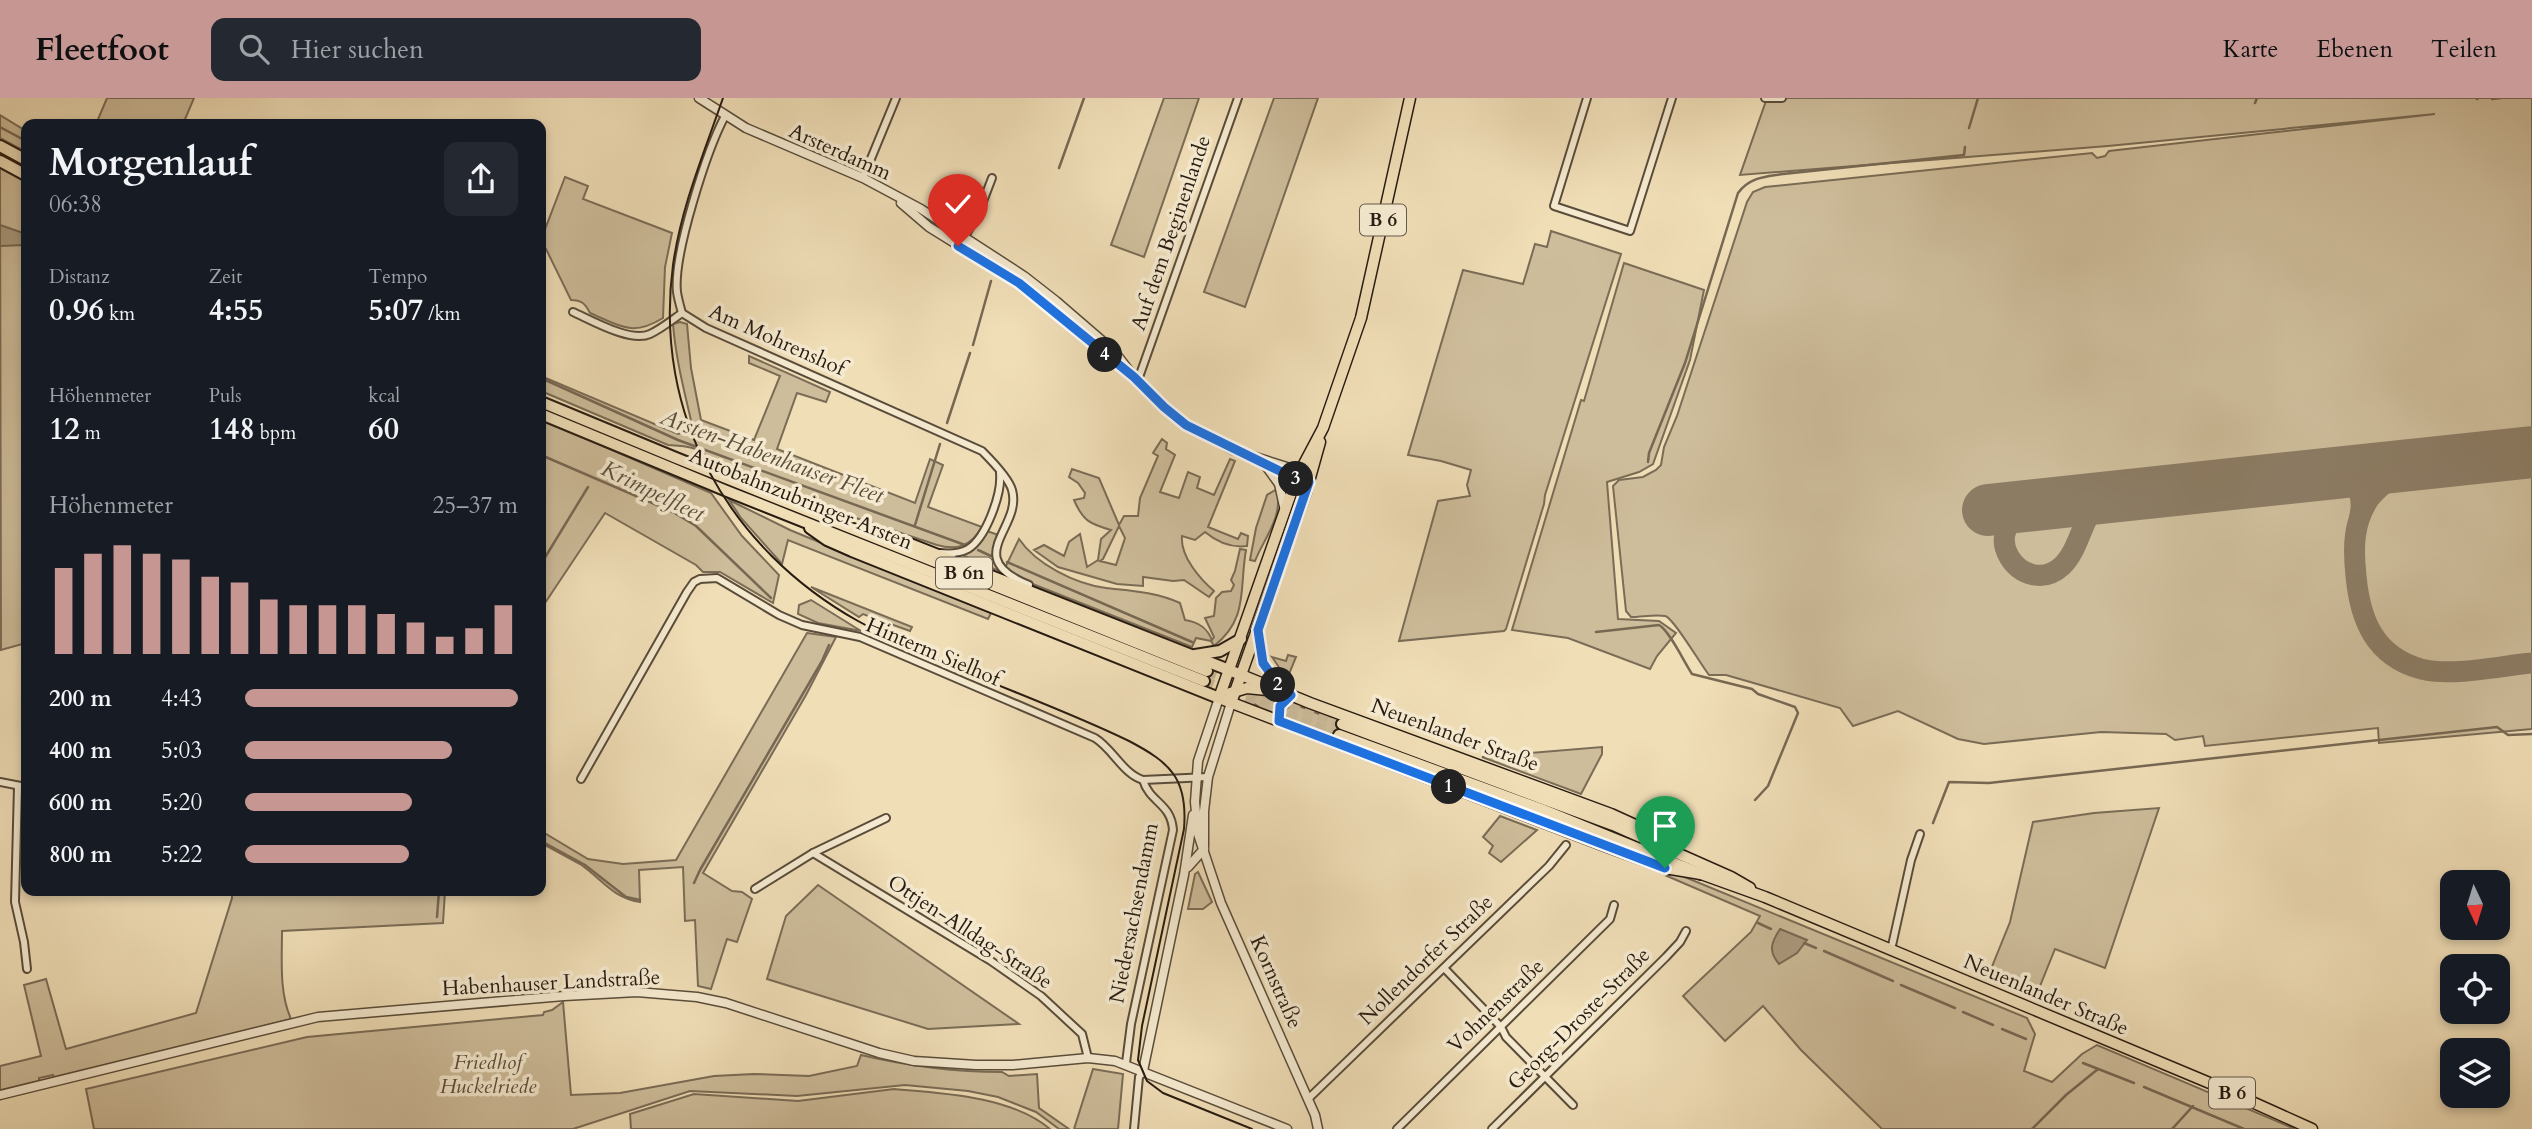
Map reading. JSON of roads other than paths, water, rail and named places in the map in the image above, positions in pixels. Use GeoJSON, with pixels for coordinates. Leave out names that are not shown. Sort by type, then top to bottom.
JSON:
{"type":"FeatureCollection","features":[{"type":"Feature","properties":{"kind":"highway"},"geometry":{"type":"LineString","coordinates":[[0,146],[21,157]]}},
{"type":"Feature","properties":{"kind":"highway"},"geometry":{"type":"LineString","coordinates":[[0,161],[21,172]]}},
{"type":"Feature","properties":{"kind":"highway","name":"Autobahnzubringer Arsten"},"geometry":{"type":"LineString","coordinates":[[546,404],[1206,676],[793,517],[546,416]]}},
{"type":"Feature","properties":{"kind":"highway"},"geometry":{"type":"LineString","coordinates":[[793,517],[827,540],[852,551],[1225,701]]}},
{"type":"Feature","properties":{"kind":"highway"},"geometry":{"type":"LineString","coordinates":[[831,520],[875,531],[935,553],[1229,670]]}},
{"type":"Feature","properties":{"kind":"highway"},"geometry":{"type":"LineString","coordinates":[[1193,655],[1220,651],[1241,639]]}},
{"type":"Feature","properties":{"kind":"highway","name":"Neuenlander Straße"},"geometry":{"type":"LineString","coordinates":[[1661,846],[1613,825],[1341,730],[1701,874]]}},
{"type":"Feature","properties":{"kind":"main road","name":"B 6"},"geometry":{"type":"LineString","coordinates":[[1241,675],[1309,482],[1322,428],[1362,318],[1410,98]]}},
{"type":"Feature","properties":{"kind":"main road","name":"B 6"},"geometry":{"type":"LineString","coordinates":[[1225,701],[1229,670],[1298,476],[1322,428]]}},
{"type":"Feature","properties":{"kind":"main road","name":"B 6"},"geometry":{"type":"LineString","coordinates":[[1258,630],[1263,663],[1288,694]]}},
{"type":"Feature","properties":{"kind":"main road","name":"Neuenlander Straße"},"geometry":{"type":"LineString","coordinates":[[1229,670],[1611,814],[1633,824],[1661,846],[1731,877],[1765,897]]}},
{"type":"Feature","properties":{"kind":"main road"},"geometry":{"type":"LineString","coordinates":[[1225,701],[1235,691],[1241,675]]}},
{"type":"Feature","properties":{"kind":"main road"},"geometry":{"type":"LineString","coordinates":[[1235,691],[1256,688],[1288,694],[1280,706],[1279,721]]}},
{"type":"Feature","properties":{"kind":"main road","name":"Neuenlander Straße"},"geometry":{"type":"LineString","coordinates":[[1225,701],[1665,868],[1701,874],[1765,897],[2312,1129]]}},
{"type":"Feature","properties":{"kind":"street","name":"Arsterdamm"},"geometry":{"type":"LineString","coordinates":[[699,98],[765,138],[863,178],[935,219],[1024,276],[1114,351],[1136,379]]}},
{"type":"Feature","properties":{"kind":"street"},"geometry":{"type":"LineString","coordinates":[[863,178],[897,98]]}},
{"type":"Feature","properties":{"kind":"street","name":"Auf dem Beginenlande"},"geometry":{"type":"LineString","coordinates":[[1136,379],[1238,98]]}},
{"type":"Feature","properties":{"kind":"street"},"geometry":{"type":"LineString","coordinates":[[1587,98],[1555,206],[1630,231],[1672,98]]}},
{"type":"Feature","properties":{"kind":"street"},"geometry":{"type":"LineString","coordinates":[[1765,98],[1782,98]]}},
{"type":"Feature","properties":{"kind":"street","name":"Am Mohrenshof"},"geometry":{"type":"LineString","coordinates":[[725,116],[698,190],[681,254],[677,292],[682,313],[706,328],[982,451],[1013,491],[1013,503]]}},
{"type":"Feature","properties":{"kind":"street"},"geometry":{"type":"LineString","coordinates":[[964,238],[979,212],[992,178]]}},
{"type":"Feature","properties":{"kind":"street","name":"Arsterdamm"},"geometry":{"type":"LineString","coordinates":[[894,196],[929,227],[1019,283],[1136,379],[1186,425],[1233,450],[1309,482]]}},
{"type":"Feature","properties":{"kind":"street"},"geometry":{"type":"LineString","coordinates":[[929,227],[935,219]]}},
{"type":"Feature","properties":{"kind":"street"},"geometry":{"type":"LineString","coordinates":[[1047,306],[1054,299]]}},
{"type":"Feature","properties":{"kind":"street"},"geometry":{"type":"LineString","coordinates":[[573,312],[627,335],[641,337],[682,313]]}},
{"type":"Feature","properties":{"kind":"street","name":"Arsterdamm"},"geometry":{"type":"LineString","coordinates":[[1256,458],[1279,484],[1285,514]]}},
{"type":"Feature","properties":{"kind":"street","name":"Arsterdamm"},"geometry":{"type":"LineString","coordinates":[[1264,464],[1298,476]]}},
{"type":"Feature","properties":{"kind":"street"},"geometry":{"type":"LineString","coordinates":[[935,553],[953,553],[970,548],[979,539],[997,499],[1001,486],[1000,473]]}},
{"type":"Feature","properties":{"kind":"street"},"geometry":{"type":"LineString","coordinates":[[997,499],[1013,503],[997,551],[1000,567],[1008,576],[1036,588],[1052,599]]}},
{"type":"Feature","properties":{"kind":"street"},"geometry":{"type":"LineString","coordinates":[[989,518],[995,528],[1001,528],[1005,524]]}},
{"type":"Feature","properties":{"kind":"street","name":"Hinterm Sielhof"},"geometry":{"type":"LineString","coordinates":[[581,779],[687,592],[694,582],[709,578],[726,581],[779,615],[802,625],[860,638],[1095,738],[1135,777],[1143,780]]}},
{"type":"Feature","properties":{"kind":"street","name":"Kornstraße"},"geometry":{"type":"LineString","coordinates":[[1225,701],[1199,755],[1195,802],[1198,834],[1222,906],[1308,1099],[1318,1129]]}},
{"type":"Feature","properties":{"kind":"street","name":"Kornstraße"},"geometry":{"type":"LineString","coordinates":[[1204,849],[1204,811],[1208,777],[1225,701]]}},
{"type":"Feature","properties":{"kind":"street"},"geometry":{"type":"LineString","coordinates":[[1143,780],[1208,777]]}},
{"type":"Feature","properties":{"kind":"street","name":"Niedersachsendamm"},"geometry":{"type":"LineString","coordinates":[[1126,1063],[1131,1024],[1173,830],[1167,809],[1146,789],[1143,780]]}},
{"type":"Feature","properties":{"kind":"street"},"geometry":{"type":"LineString","coordinates":[[0,782],[21,787]]}},
{"type":"Feature","properties":{"kind":"street","name":"Niedersachsendamm"},"geometry":{"type":"LineString","coordinates":[[1133,1129],[1139,1077],[1143,1071],[1184,874],[1195,802]]}},
{"type":"Feature","properties":{"kind":"street"},"geometry":{"type":"LineString","coordinates":[[21,803],[15,902],[27,969]]}},
{"type":"Feature","properties":{"kind":"street"},"geometry":{"type":"LineString","coordinates":[[755,889],[813,853],[886,817]]}},
{"type":"Feature","properties":{"kind":"street"},"geometry":{"type":"LineString","coordinates":[[1891,950],[1911,860],[1920,834]]}},
{"type":"Feature","properties":{"kind":"street","name":"Nollendorfer Straße"},"geometry":{"type":"LineString","coordinates":[[1308,1099],[1549,866],[1566,845]]}},
{"type":"Feature","properties":{"kind":"street","name":"Niedersachsendamm"},"geometry":{"type":"LineString","coordinates":[[1184,874],[1191,861],[1204,849]]}},
{"type":"Feature","properties":{"kind":"street","name":"Ottjen-Alldag-Straße"},"geometry":{"type":"LineString","coordinates":[[813,853],[991,961],[1041,996],[1083,1034],[1088,1058]]}},
{"type":"Feature","properties":{"kind":"street","name":"Vohnenstraße"},"geometry":{"type":"LineString","coordinates":[[1397,1129],[1610,919],[1614,905]]}},
{"type":"Feature","properties":{"kind":"street","name":"Georg-Droste-Straße"},"geometry":{"type":"LineString","coordinates":[[1494,1128],[1680,942],[1686,931]]}},
{"type":"Feature","properties":{"kind":"street"},"geometry":{"type":"LineString","coordinates":[[1444,968],[1501,1027],[1506,1037],[1573,1105]]}},
{"type":"Feature","properties":{"kind":"street","name":"Habenhauser Landstraße"},"geometry":{"type":"LineString","coordinates":[[0,1095],[318,1017],[610,993],[667,994],[726,1003],[879,1053],[914,1061],[958,1065],[1013,1065],[1088,1058],[1126,1063],[1287,1129]]}},
{"type":"Feature","properties":{"kind":"waterway","name":"Arsten-Habenhauser Fleet"},"geometry":{"type":"LineString","coordinates":[[1059,168],[1084,98]]}},
{"type":"Feature","properties":{"kind":"waterway"},"geometry":{"type":"LineString","coordinates":[[1969,128],[1978,98]]}},
{"type":"Feature","properties":{"kind":"waterway"},"geometry":{"type":"LineString","coordinates":[[2255,103],[2257,98]]}},
{"type":"Feature","properties":{"kind":"waterway"},"geometry":{"type":"LineString","coordinates":[[2492,99],[2501,98]]}},
{"type":"Feature","properties":{"kind":"waterway","name":"Arsten-Habenhauser Fleet"},"geometry":{"type":"LineString","coordinates":[[0,127],[21,138]]}},
{"type":"Feature","properties":{"kind":"waterway"},"geometry":{"type":"LineString","coordinates":[[1648,462],[1649,453],[1685,363],[1738,193],[1743,188],[1758,179],[1783,174],[1964,155],[1965,147]]}},
{"type":"Feature","properties":{"kind":"waterway","name":"Arsten-Habenhauser Fleet"},"geometry":{"type":"LineString","coordinates":[[973,345],[991,281]]}},
{"type":"Feature","properties":{"kind":"waterway","name":"Arsten-Habenhauser Fleet"},"geometry":{"type":"LineString","coordinates":[[947,423],[970,353]]}},
{"type":"Feature","properties":{"kind":"waterway","name":"Arsten-Habenhauser Fleet"},"geometry":{"type":"LineString","coordinates":[[546,380],[678,440],[965,545]]}},
{"type":"Feature","properties":{"kind":"waterway","name":"Arsten-Habenhauser Fleet"},"geometry":{"type":"LineString","coordinates":[[915,525],[940,444]]}},
{"type":"Feature","properties":{"kind":"waterway","name":"Krimpelfleet"},"geometry":{"type":"LineString","coordinates":[[546,457],[673,512],[696,526],[771,598]]}},
{"type":"Feature","properties":{"kind":"waterway"},"geometry":{"type":"LineString","coordinates":[[546,556],[588,487]]}},
{"type":"Feature","properties":{"kind":"waterway"},"geometry":{"type":"LineString","coordinates":[[978,550],[991,556]]}},
{"type":"Feature","properties":{"kind":"waterway"},"geometry":{"type":"LineString","coordinates":[[1007,562],[1192,642]]}},
{"type":"Feature","properties":{"kind":"waterway"},"geometry":{"type":"LineString","coordinates":[[1596,632],[1659,625],[1672,640],[1692,674],[1752,689],[1758,694],[1795,707],[1798,713],[1768,786],[1755,800]]}},
{"type":"Feature","properties":{"kind":"waterway","name":"Krimpelfleet"},"geometry":{"type":"LineString","coordinates":[[694,883],[829,645]]}},
{"type":"Feature","properties":{"kind":"waterway"},"geometry":{"type":"LineString","coordinates":[[1933,823],[1949,782],[1989,783],[2497,727],[2508,735],[2532,734]]}},
{"type":"Feature","properties":{"kind":"waterway","name":"Krimpelfleet"},"geometry":{"type":"LineString","coordinates":[[546,844],[585,865],[626,897],[640,900]]}},
{"type":"Feature","properties":{"kind":"waterway"},"geometry":{"type":"LineString","coordinates":[[437,917],[439,896]]}},
{"type":"Feature","properties":{"kind":"waterway"},"geometry":{"type":"LineString","coordinates":[[1758,923],[1771,929]]}},
{"type":"Feature","properties":{"kind":"waterway"},"geometry":{"type":"LineString","coordinates":[[1804,943],[1816,948]]}},
{"type":"Feature","properties":{"kind":"waterway"},"geometry":{"type":"LineString","coordinates":[[1824,951],[1893,981]]}},
{"type":"Feature","properties":{"kind":"waterway"},"geometry":{"type":"LineString","coordinates":[[1901,985],[1955,1008]]}},
{"type":"Feature","properties":{"kind":"waterway"},"geometry":{"type":"LineString","coordinates":[[1963,1012],[1993,1025]]}},
{"type":"Feature","properties":{"kind":"waterway"},"geometry":{"type":"LineString","coordinates":[[2002,1029],[2026,1039]]}},
{"type":"Feature","properties":{"kind":"waterway"},"geometry":{"type":"LineString","coordinates":[[2083,1063],[2134,1083]]}},
{"type":"Feature","properties":{"kind":"waterway"},"geometry":{"type":"LineString","coordinates":[[2032,1129],[2066,1095],[2098,1069]]}},
{"type":"Feature","properties":{"kind":"waterway"},"geometry":{"type":"LineString","coordinates":[[2144,1087],[2244,1129]]}},
{"type":"Feature","properties":{"kind":"waterway"},"geometry":{"type":"LineString","coordinates":[[2172,1129],[2193,1106]]}},
{"type":"Feature","properties":{"kind":"tunnel"},"geometry":{"type":"LineString","coordinates":[[1207,671],[1342,724]]}},
{"type":"Feature","properties":{"kind":"tunnel"},"geometry":{"type":"LineString","coordinates":[[1204,681],[1339,735]]}},
{"type":"Feature","properties":{"kind":"tram line"},"geometry":{"type":"LineString","coordinates":[[723,98],[682,222],[673,265],[670,320],[675,374],[688,424],[709,472],[737,516],[771,556],[812,591],[858,621],[924,654],[1129,741],[1166,765],[1174,775],[1183,797],[1184,829],[1142,1026],[1138,1060],[1147,1081],[1163,1093],[1252,1129]]}},
{"type":"Feature","properties":{"kind":"park label","name":"Friedhof Huckelriede"},"geometry":{"type":"Point","coordinates":[488,1074]}}]}
